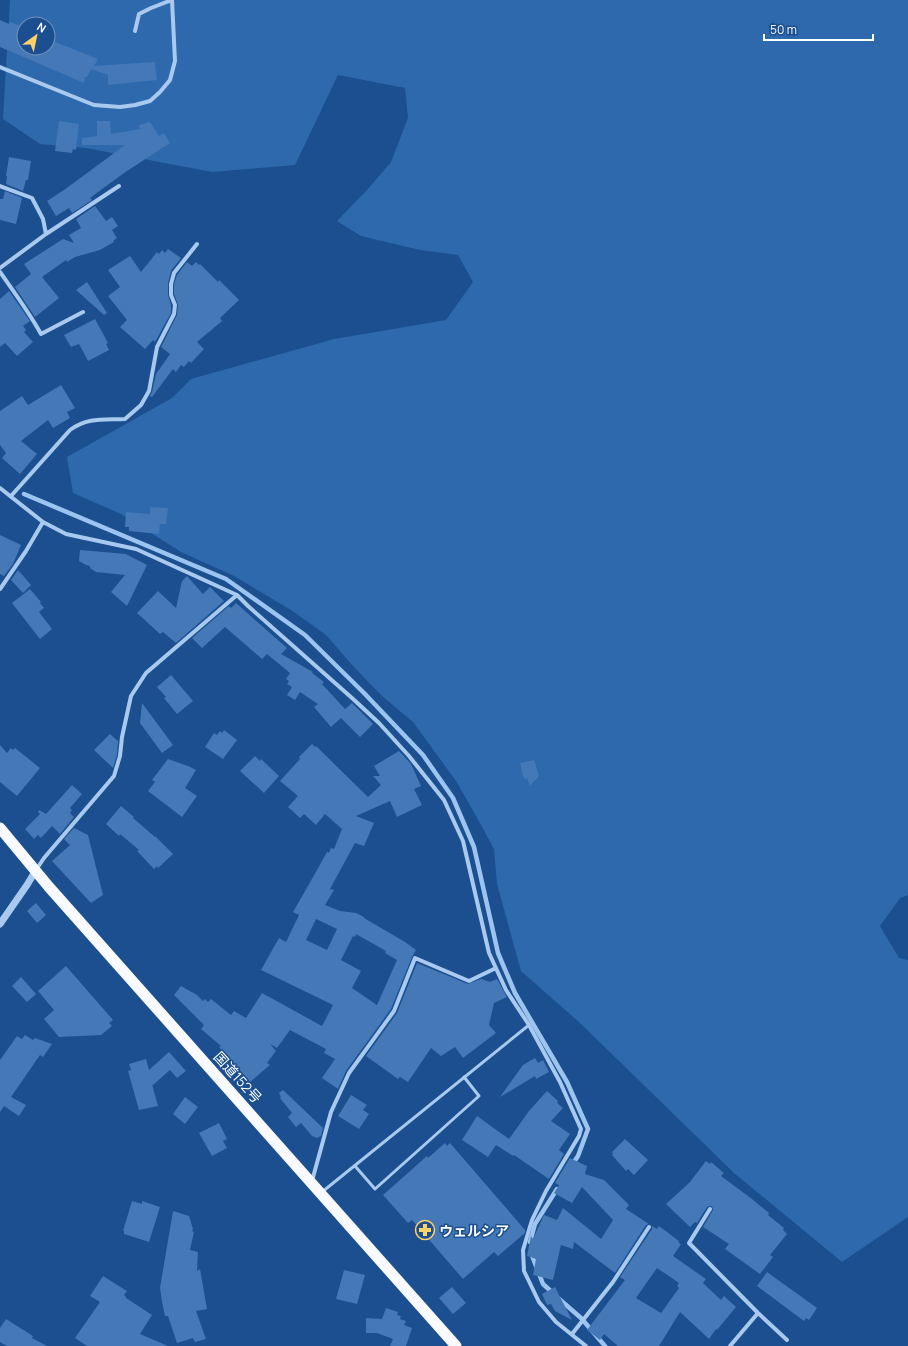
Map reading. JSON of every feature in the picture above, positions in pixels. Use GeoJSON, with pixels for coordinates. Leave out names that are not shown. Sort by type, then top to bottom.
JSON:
{"type":"FeatureCollection","features":[{"type":"Feature","properties":{"kind":"highway","name":"国道152号"},"geometry":{"type":"LineString","coordinates":[[0,828],[456,1346]]}},
{"type":"Feature","properties":{"kind":"street"},"geometry":{"type":"LineString","coordinates":[[0,66],[94,105],[120,107],[135,105],[150,101],[170,80],[175,61],[172,0],[139,14],[135,31]]}},
{"type":"Feature","properties":{"kind":"street"},"geometry":{"type":"LineString","coordinates":[[0,186],[32,198],[43,220],[46,234]]}},
{"type":"Feature","properties":{"kind":"street"},"geometry":{"type":"LineString","coordinates":[[0,268],[46,234],[119,186]]}},
{"type":"Feature","properties":{"kind":"street"},"geometry":{"type":"LineString","coordinates":[[11,496],[70,430],[80,423],[96,420],[125,419],[141,406],[149,391],[157,347],[174,314],[175,306],[171,295],[171,284],[174,273],[197,244]]}},
{"type":"Feature","properties":{"kind":"street"},"geometry":{"type":"LineString","coordinates":[[0,272],[22,305],[31,315],[41,334],[83,312]]}},
{"type":"Feature","properties":{"kind":"street"},"geometry":{"type":"LineString","coordinates":[[0,488],[43,522],[66,534],[136,550],[237,595],[378,723],[409,756],[444,800],[463,842],[489,953],[506,990],[560,1082],[581,1129],[579,1136],[546,1191],[532,1220],[523,1250],[524,1271],[538,1302],[556,1322],[586,1346]]}},
{"type":"Feature","properties":{"kind":"street"},"geometry":{"type":"LineString","coordinates":[[0,589],[26,551],[43,522]]}},
{"type":"Feature","properties":{"kind":"street"},"geometry":{"type":"LineString","coordinates":[[0,924],[44,858],[114,776],[120,756],[122,737],[131,696],[146,673],[237,595]]}},
{"type":"Feature","properties":{"kind":"street"},"geometry":{"type":"LineString","coordinates":[[311,1182],[331,1112],[349,1073],[394,1011],[415,958],[470,981],[496,968]]}},
{"type":"Feature","properties":{"kind":"street"},"geometry":{"type":"LineString","coordinates":[[710,1209],[689,1243],[758,1313],[787,1340]]}},
{"type":"Feature","properties":{"kind":"street"},"geometry":{"type":"LineString","coordinates":[[572,1334],[613,1282],[649,1227]]}},
{"type":"Feature","properties":{"kind":"street"},"geometry":{"type":"LineString","coordinates":[[730,1346],[758,1313]]}},
{"type":"Feature","properties":{"kind":"lane"},"geometry":{"type":"LineString","coordinates":[[321,1193],[528,1026]]}},
{"type":"Feature","properties":{"kind":"lane"},"geometry":{"type":"LineString","coordinates":[[355,1166],[375,1189],[479,1096],[464,1077]]}},
{"type":"Feature","properties":{"kind":"shaded area"},"geometry":{"type":"Polygon","coordinates":[[[10,0],[908,0],[908,895],[900,898],[880,926],[899,958],[908,960],[908,1217],[842,1262],[734,1173],[580,1023],[521,971],[497,884],[494,849],[456,781],[413,722],[382,696],[326,635],[291,610],[234,576],[181,552],[121,514],[73,493],[67,457],[172,398],[191,379],[334,339],[446,320],[473,282],[458,255],[420,250],[361,236],[337,221],[368,189],[391,162],[408,118],[405,88],[338,75],[295,165],[212,172],[86,148],[40,144],[3,119],[10,0]]]}},
{"type":"Feature","properties":{"kind":"building"},"geometry":{"type":"Polygon","coordinates":[[[0,20],[9,24],[10,22],[16,24],[16,54],[0,47],[0,20]]]}},
{"type":"Feature","properties":{"kind":"building"},"geometry":{"type":"Polygon","coordinates":[[[56,42],[98,59],[94,66],[155,62],[157,80],[108,85],[108,75],[91,69],[87,77],[85,77],[84,83],[21,56],[56,56],[56,42]]]}},
{"type":"Feature","properties":{"kind":"building"},"geometry":{"type":"Polygon","coordinates":[[[59,121],[79,124],[76,150],[73,149],[72,153],[55,151],[59,121]]]}},
{"type":"Feature","properties":{"kind":"building"},"geometry":{"type":"Polygon","coordinates":[[[97,121],[110,121],[111,134],[140,129],[139,125],[150,122],[159,136],[164,133],[170,143],[124,173],[90,198],[92,200],[72,213],[69,208],[56,216],[47,201],[125,145],[82,145],[82,138],[97,136],[97,121]]]}},
{"type":"Feature","properties":{"kind":"building"},"geometry":{"type":"Polygon","coordinates":[[[9,157],[31,161],[28,180],[26,180],[23,191],[6,184],[9,157]]]}},
{"type":"Feature","properties":{"kind":"building"},"geometry":{"type":"Polygon","coordinates":[[[5,191],[22,198],[16,224],[0,220],[0,199],[3,199],[5,191]]]}},
{"type":"Feature","properties":{"kind":"building"},"geometry":{"type":"Polygon","coordinates":[[[95,206],[106,221],[112,217],[118,226],[112,230],[117,238],[113,241],[114,242],[100,250],[75,257],[67,262],[66,260],[42,277],[59,298],[35,317],[15,287],[31,274],[24,264],[63,239],[74,243],[69,235],[81,228],[76,219],[95,206]]]}},
{"type":"Feature","properties":{"kind":"building"},"geometry":{"type":"Polygon","coordinates":[[[168,249],[181,258],[171,271],[168,283],[171,313],[155,342],[153,340],[145,349],[120,327],[127,320],[108,296],[120,287],[108,270],[130,256],[141,272],[157,252],[159,254],[162,250],[165,253],[168,249]]]}},
{"type":"Feature","properties":{"kind":"building"},"geometry":{"type":"Polygon","coordinates":[[[187,262],[192,266],[196,262],[199,265],[200,264],[239,300],[220,318],[222,321],[197,342],[204,349],[191,363],[189,361],[184,367],[181,365],[176,372],[173,369],[152,397],[150,396],[156,374],[170,354],[161,347],[177,315],[178,305],[174,294],[174,284],[177,275],[187,262]]]}},
{"type":"Feature","properties":{"kind":"building"},"geometry":{"type":"Polygon","coordinates":[[[87,282],[107,313],[104,315],[76,290],[87,282]]]}},
{"type":"Feature","properties":{"kind":"building"},"geometry":{"type":"Polygon","coordinates":[[[9,291],[30,321],[23,326],[26,330],[24,332],[33,342],[17,356],[5,343],[0,347],[0,299],[9,291]]]}},
{"type":"Feature","properties":{"kind":"building"},"geometry":{"type":"Polygon","coordinates":[[[95,319],[108,343],[106,344],[109,350],[88,361],[79,344],[71,347],[64,335],[95,319]]]}},
{"type":"Feature","properties":{"kind":"building"},"geometry":{"type":"Polygon","coordinates":[[[61,385],[75,408],[67,412],[70,418],[53,428],[48,420],[21,441],[37,454],[20,474],[2,458],[6,453],[0,445],[0,411],[22,396],[28,405],[61,385]]]}},
{"type":"Feature","properties":{"kind":"building"},"geometry":{"type":"Polygon","coordinates":[[[150,507],[168,508],[166,524],[160,524],[159,534],[129,531],[129,527],[125,527],[126,512],[150,514],[150,507]]]}},
{"type":"Feature","properties":{"kind":"building"},"geometry":{"type":"Polygon","coordinates":[[[0,535],[21,545],[13,564],[4,576],[0,574],[0,535]]]}},
{"type":"Feature","properties":{"kind":"building"},"geometry":{"type":"Polygon","coordinates":[[[80,550],[126,554],[147,565],[127,606],[111,592],[125,575],[96,572],[90,568],[90,566],[79,561],[80,550]]]}},
{"type":"Feature","properties":{"kind":"building"},"geometry":{"type":"Polygon","coordinates":[[[18,570],[31,585],[23,593],[11,580],[18,570]]]}},
{"type":"Feature","properties":{"kind":"building"},"geometry":{"type":"Polygon","coordinates":[[[187,576],[203,594],[210,587],[224,601],[176,643],[163,632],[160,634],[137,613],[158,591],[176,608],[182,581],[187,576]]]}},
{"type":"Feature","properties":{"kind":"building"},"geometry":{"type":"Polygon","coordinates":[[[30,589],[41,602],[40,603],[44,608],[39,612],[52,629],[40,639],[12,603],[30,589]]]}},
{"type":"Feature","properties":{"kind":"building"},"geometry":{"type":"Polygon","coordinates":[[[236,603],[287,648],[281,654],[313,672],[312,673],[324,682],[322,684],[345,709],[352,703],[373,724],[360,737],[341,718],[331,727],[314,707],[318,704],[300,692],[295,700],[287,695],[292,687],[287,684],[289,681],[286,679],[290,673],[267,654],[262,659],[225,627],[202,648],[192,638],[229,606],[231,608],[236,603]]]}},
{"type":"Feature","properties":{"kind":"building"},"geometry":{"type":"Polygon","coordinates":[[[171,675],[193,701],[177,714],[164,698],[166,697],[157,687],[171,675]]]}},
{"type":"Feature","properties":{"kind":"building"},"geometry":{"type":"Polygon","coordinates":[[[142,703],[173,745],[162,753],[140,723],[142,703]]]}},
{"type":"Feature","properties":{"kind":"building"},"geometry":{"type":"Polygon","coordinates":[[[224,730],[237,740],[223,759],[205,747],[214,733],[217,735],[220,731],[222,733],[224,730]]]}},
{"type":"Feature","properties":{"kind":"building"},"geometry":{"type":"Polygon","coordinates":[[[110,734],[118,741],[117,755],[113,768],[94,750],[110,734]]]}},
{"type":"Feature","properties":{"kind":"building"},"geometry":{"type":"Polygon","coordinates":[[[312,744],[315,747],[316,746],[368,797],[381,785],[373,776],[380,776],[374,766],[399,751],[411,764],[421,786],[414,789],[422,805],[397,817],[390,801],[356,816],[374,823],[364,846],[355,843],[330,889],[334,890],[325,905],[340,911],[356,913],[416,950],[391,1009],[346,1071],[338,1089],[322,1078],[335,1059],[324,1053],[326,1049],[290,1030],[277,1048],[270,1044],[276,1051],[267,1063],[270,1065],[250,1082],[232,1061],[231,1062],[219,1047],[221,1046],[201,1029],[204,1025],[174,995],[181,986],[197,995],[203,1001],[205,999],[208,1002],[211,999],[231,1015],[234,1011],[246,1018],[262,993],[322,1026],[333,1005],[261,970],[279,938],[286,942],[299,915],[293,912],[327,852],[329,853],[331,848],[334,849],[342,829],[325,814],[316,825],[304,814],[300,818],[288,807],[298,796],[280,781],[300,759],[299,757],[312,744]],[[316,919],[306,940],[327,950],[337,929],[316,919]],[[356,934],[355,937],[353,936],[341,960],[361,971],[352,988],[377,1005],[397,960],[385,953],[386,951],[356,934]]]}},
{"type":"Feature","properties":{"kind":"building"},"geometry":{"type":"Polygon","coordinates":[[[0,745],[7,753],[11,748],[13,750],[15,748],[40,768],[17,796],[0,782],[0,745]]]}},
{"type":"Feature","properties":{"kind":"building"},"geometry":{"type":"Polygon","coordinates":[[[255,756],[260,761],[261,759],[279,776],[264,793],[240,771],[255,756]]]}},
{"type":"Feature","properties":{"kind":"building"},"geometry":{"type":"Polygon","coordinates":[[[168,759],[196,770],[185,788],[197,796],[182,817],[148,791],[155,782],[152,780],[168,759]]]}},
{"type":"Feature","properties":{"kind":"building"},"geometry":{"type":"Polygon","coordinates":[[[534,760],[539,776],[530,786],[527,778],[525,779],[523,776],[520,763],[534,760]]]}},
{"type":"Feature","properties":{"kind":"building"},"geometry":{"type":"Polygon","coordinates":[[[72,785],[82,794],[70,808],[72,810],[70,813],[74,817],[60,834],[52,826],[41,838],[38,835],[34,839],[25,829],[40,814],[38,812],[39,810],[46,814],[72,785]]]}},
{"type":"Feature","properties":{"kind":"building"},"geometry":{"type":"Polygon","coordinates":[[[121,806],[173,854],[158,868],[157,866],[154,869],[137,851],[139,850],[120,834],[119,836],[106,824],[121,806]]]}},
{"type":"Feature","properties":{"kind":"building"},"geometry":{"type":"Polygon","coordinates":[[[74,828],[88,835],[103,895],[91,903],[52,861],[70,845],[64,839],[74,828]]]}},
{"type":"Feature","properties":{"kind":"building"},"geometry":{"type":"Polygon","coordinates":[[[36,903],[46,915],[37,923],[27,911],[36,903]]]}},
{"type":"Feature","properties":{"kind":"building"},"geometry":{"type":"Polygon","coordinates":[[[417,963],[468,984],[481,979],[490,982],[497,979],[507,997],[494,1003],[489,1025],[496,1033],[463,1058],[455,1047],[441,1056],[431,1048],[408,1082],[400,1077],[398,1079],[366,1056],[397,1013],[417,963]]]}},
{"type":"Feature","properties":{"kind":"building"},"geometry":{"type":"Polygon","coordinates":[[[66,966],[113,1020],[109,1023],[112,1026],[101,1035],[59,1037],[44,1019],[54,1010],[38,991],[66,966]]]}},
{"type":"Feature","properties":{"kind":"building"},"geometry":{"type":"Polygon","coordinates":[[[21,977],[36,994],[27,1002],[12,986],[21,977]]]}},
{"type":"Feature","properties":{"kind":"building"},"geometry":{"type":"Polygon","coordinates":[[[25,1035],[33,1040],[35,1038],[52,1044],[43,1057],[40,1055],[11,1097],[26,1105],[19,1116],[4,1106],[0,1112],[0,1060],[17,1036],[22,1039],[25,1035]]]}},
{"type":"Feature","properties":{"kind":"building"},"geometry":{"type":"Polygon","coordinates":[[[169,1052],[186,1071],[177,1078],[170,1070],[153,1085],[152,1084],[158,1106],[139,1110],[128,1071],[131,1070],[129,1064],[146,1059],[149,1070],[169,1052]]]}},
{"type":"Feature","properties":{"kind":"building"},"geometry":{"type":"Polygon","coordinates":[[[535,1058],[538,1063],[543,1060],[549,1072],[536,1079],[535,1076],[500,1097],[523,1065],[535,1058]]]}},
{"type":"Feature","properties":{"kind":"building"},"geometry":{"type":"Polygon","coordinates":[[[283,1090],[323,1128],[321,1136],[317,1138],[312,1136],[301,1123],[296,1127],[288,1117],[292,1113],[280,1098],[279,1093],[283,1090]]]}},
{"type":"Feature","properties":{"kind":"building"},"geometry":{"type":"Polygon","coordinates":[[[547,1091],[563,1108],[551,1121],[570,1134],[559,1150],[564,1154],[549,1179],[514,1155],[513,1156],[496,1145],[488,1157],[462,1140],[477,1116],[509,1139],[529,1111],[547,1091]]]}},
{"type":"Feature","properties":{"kind":"building"},"geometry":{"type":"Polygon","coordinates":[[[351,1095],[367,1105],[363,1110],[369,1114],[359,1129],[338,1116],[351,1095]]]}},
{"type":"Feature","properties":{"kind":"building"},"geometry":{"type":"Polygon","coordinates":[[[185,1097],[198,1107],[185,1124],[173,1114],[185,1097]]]}},
{"type":"Feature","properties":{"kind":"building"},"geometry":{"type":"Polygon","coordinates":[[[219,1123],[227,1139],[223,1141],[227,1148],[212,1156],[199,1133],[219,1123]]]}},
{"type":"Feature","properties":{"kind":"building"},"geometry":{"type":"Polygon","coordinates":[[[625,1139],[648,1160],[634,1175],[628,1169],[626,1171],[612,1155],[612,1152],[625,1139]]]}},
{"type":"Feature","properties":{"kind":"building"},"geometry":{"type":"Polygon","coordinates":[[[445,1143],[447,1146],[450,1143],[525,1230],[525,1233],[498,1256],[494,1252],[463,1279],[412,1220],[408,1223],[383,1195],[427,1156],[428,1158],[445,1143]]]}},
{"type":"Feature","properties":{"kind":"building"},"geometry":{"type":"Polygon","coordinates":[[[570,1158],[587,1166],[585,1174],[604,1180],[629,1205],[626,1209],[649,1224],[646,1225],[615,1273],[574,1242],[573,1249],[561,1245],[553,1280],[533,1275],[536,1259],[527,1256],[531,1236],[533,1239],[544,1215],[557,1220],[563,1208],[601,1239],[613,1220],[582,1187],[572,1203],[554,1193],[559,1185],[555,1183],[570,1158]]]}},
{"type":"Feature","properties":{"kind":"building"},"geometry":{"type":"Polygon","coordinates":[[[706,1161],[710,1164],[711,1162],[724,1173],[721,1176],[769,1213],[768,1215],[784,1228],[783,1230],[787,1234],[770,1255],[773,1257],[760,1274],[725,1249],[729,1244],[703,1227],[713,1210],[712,1206],[707,1207],[697,1223],[695,1222],[690,1227],[666,1204],[690,1182],[706,1161]]]}},
{"type":"Feature","properties":{"kind":"building"},"geometry":{"type":"Polygon","coordinates":[[[132,1201],[142,1204],[142,1201],[160,1207],[149,1242],[124,1234],[123,1231],[132,1201]]]}},
{"type":"Feature","properties":{"kind":"building"},"geometry":{"type":"Polygon","coordinates":[[[173,1211],[189,1216],[193,1229],[192,1231],[194,1232],[190,1250],[198,1252],[197,1271],[200,1269],[207,1309],[196,1311],[206,1339],[195,1342],[193,1338],[177,1343],[168,1316],[165,1316],[162,1302],[160,1288],[173,1211]]]}},
{"type":"Feature","properties":{"kind":"building"},"geometry":{"type":"Polygon","coordinates":[[[652,1226],[657,1229],[659,1226],[679,1241],[678,1242],[681,1244],[673,1256],[706,1279],[703,1283],[721,1300],[724,1296],[736,1307],[709,1339],[680,1312],[659,1346],[618,1346],[604,1334],[600,1340],[587,1330],[625,1280],[620,1277],[652,1229],[652,1226]],[[657,1268],[636,1298],[661,1313],[679,1288],[677,1286],[679,1283],[657,1268]]]}},
{"type":"Feature","properties":{"kind":"building"},"geometry":{"type":"Polygon","coordinates":[[[344,1270],[365,1275],[357,1304],[336,1299],[344,1270]]]}},
{"type":"Feature","properties":{"kind":"building"},"geometry":{"type":"Polygon","coordinates":[[[767,1272],[817,1308],[809,1320],[806,1318],[804,1321],[757,1286],[767,1272]]]}},
{"type":"Feature","properties":{"kind":"building"},"geometry":{"type":"Polygon","coordinates":[[[103,1276],[127,1291],[124,1295],[126,1298],[152,1315],[140,1334],[168,1346],[87,1346],[75,1338],[100,1302],[90,1296],[103,1276]]]}},
{"type":"Feature","properties":{"kind":"building"},"geometry":{"type":"Polygon","coordinates":[[[452,1287],[466,1303],[453,1314],[439,1298],[452,1287]]]}},
{"type":"Feature","properties":{"kind":"building"},"geometry":{"type":"Polygon","coordinates":[[[555,1287],[572,1320],[555,1311],[551,1304],[547,1305],[542,1294],[555,1287]]]}},
{"type":"Feature","properties":{"kind":"building"},"geometry":{"type":"Polygon","coordinates":[[[386,1308],[398,1312],[397,1315],[401,1316],[400,1319],[406,1321],[404,1325],[412,1328],[406,1346],[390,1346],[393,1339],[377,1333],[366,1333],[366,1318],[382,1319],[386,1308]]]}},
{"type":"Feature","properties":{"kind":"building"},"geometry":{"type":"Polygon","coordinates":[[[6,1319],[33,1336],[32,1338],[47,1346],[7,1346],[0,1342],[0,1328],[6,1319]]]}},
{"type":"Feature","properties":{"kind":"waterway"},"geometry":{"type":"LineString","coordinates":[[24,494],[226,579],[305,635],[364,693],[423,755],[453,798],[474,847],[498,953],[515,993],[567,1082],[588,1129],[578,1156],[572,1165]]}},
{"type":"Feature","properties":{"kind":"waterway"},"geometry":{"type":"LineString","coordinates":[[530,1242],[535,1224],[557,1189]]}},
{"type":"Feature","properties":{"kind":"waterway"},"geometry":{"type":"LineString","coordinates":[[531,1253],[543,1284],[553,1293]]}},
{"type":"Feature","properties":{"kind":"waterway"},"geometry":{"type":"LineString","coordinates":[[558,1298],[581,1318],[605,1346]]}},
{"type":"Feature","properties":{"kind":"place","name":"ウェルシア"},"geometry":{"type":"Point","coordinates":[425,1230]}}]}
